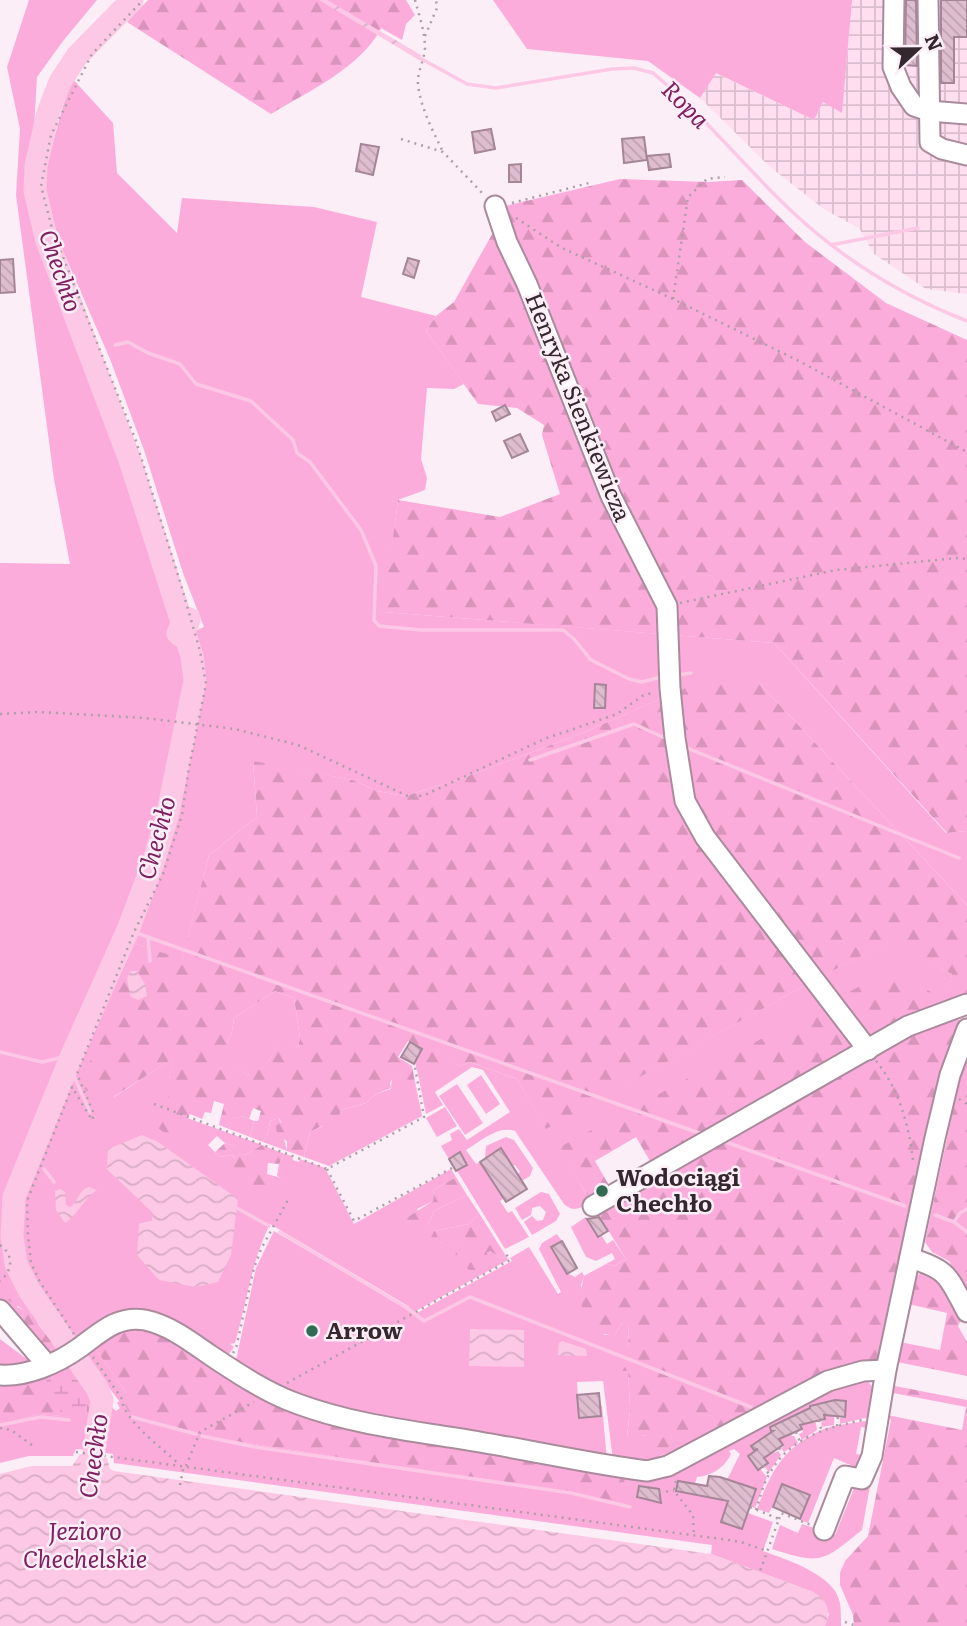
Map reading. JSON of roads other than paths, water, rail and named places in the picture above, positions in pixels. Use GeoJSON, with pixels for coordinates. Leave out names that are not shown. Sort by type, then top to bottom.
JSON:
{"type":"FeatureCollection","features":[{"type":"Feature","properties":{"kind":"street"},"geometry":{"type":"LineString","coordinates":[[894,0],[893,67],[901,87],[914,106],[929,111],[967,114]]}},
{"type":"Feature","properties":{"kind":"street"},"geometry":{"type":"LineString","coordinates":[[928,0],[930,142],[942,149],[967,155]]}},
{"type":"Feature","properties":{"kind":"street","name":"Henryka Sienkiewicza"},"geometry":{"type":"LineString","coordinates":[[495,206],[507,242],[527,284],[611,496],[667,606],[670,688],[685,801],[705,837],[868,1050]]}},
{"type":"Feature","properties":{"kind":"street"},"geometry":{"type":"LineString","coordinates":[[593,1206],[908,1026],[967,1004]]}},
{"type":"Feature","properties":{"kind":"street"},"geometry":{"type":"LineString","coordinates":[[824,1530],[845,1476],[862,1479],[867,1471],[947,1087],[967,1029]]}},
{"type":"Feature","properties":{"kind":"street"},"geometry":{"type":"LineString","coordinates":[[910,1258],[939,1267],[949,1278],[967,1312]]}},
{"type":"Feature","properties":{"kind":"street"},"geometry":{"type":"LineString","coordinates":[[0,1310],[47,1365]]}},
{"type":"Feature","properties":{"kind":"street"},"geometry":{"type":"LineString","coordinates":[[0,1375],[19,1374],[47,1365],[73,1352],[102,1329],[134,1319],[158,1324],[181,1335],[296,1404],[384,1426],[647,1471],[668,1466],[828,1381],[863,1371],[886,1370]]}},
{"type":"Feature","properties":{"kind":"water"},"geometry":{"type":"Polygon","coordinates":[[[319,0],[327,0],[421,55],[419,60],[319,0]]]}},
{"type":"Feature","properties":{"kind":"water"},"geometry":{"type":"Polygon","coordinates":[[[131,971],[137,971],[145,984],[147,996],[138,1000],[130,996],[127,978],[131,971]]]}},
{"type":"Feature","properties":{"kind":"water"},"geometry":{"type":"Polygon","coordinates":[[[142,1135],[158,1142],[238,1199],[231,1255],[218,1282],[195,1287],[159,1280],[137,1255],[139,1224],[152,1221],[153,1213],[107,1169],[108,1149],[142,1135]]]}},
{"type":"Feature","properties":{"kind":"water"},"geometry":{"type":"Polygon","coordinates":[[[89,1187],[97,1190],[65,1223],[56,1210],[55,1191],[60,1189],[65,1192],[66,1205],[70,1207],[89,1187]]]}},
{"type":"Feature","properties":{"kind":"water"},"geometry":{"type":"Polygon","coordinates":[[[470,1329],[524,1330],[524,1367],[469,1366],[470,1329]]]}},
{"type":"Feature","properties":{"kind":"water"},"geometry":{"type":"Polygon","coordinates":[[[562,1341],[586,1349],[587,1356],[558,1355],[559,1343],[562,1341]]]}},
{"type":"Feature","properties":{"kind":"water","name":"Jezioro Chechelskie"},"geometry":{"type":"Polygon","coordinates":[[[80,1454],[107,1458],[110,1469],[114,1471],[711,1554],[813,1592],[825,1602],[827,1621],[825,1626],[0,1626],[0,1474],[31,1466],[72,1466],[80,1454]]]}},
{"type":"Feature","properties":{"kind":"waterway","name":"Chechło"},"geometry":{"type":"LineString","coordinates":[[89,1485],[102,1400],[97,1388],[29,1290],[16,1264],[12,1236],[14,1197],[72,1055],[128,930],[152,866],[167,817],[195,681],[192,656],[185,634],[178,633],[189,619],[180,616],[130,460],[47,241],[35,191],[36,166],[48,113],[60,82],[77,56],[132,0]]}},
{"type":"Feature","properties":{"kind":"waterway","name":"Ropa"},"geometry":{"type":"LineString","coordinates":[[418,57],[467,84],[496,88],[612,69],[634,68],[653,73],[703,120],[783,203],[824,240],[892,286],[967,321]]}},
{"type":"Feature","properties":{"kind":"waterway"},"geometry":{"type":"LineString","coordinates":[[831,245],[918,228]]}},
{"type":"Feature","properties":{"kind":"waterway","name":"Chechło"},"geometry":{"type":"LineString","coordinates":[[73,322],[78,323]]}},
{"type":"Feature","properties":{"kind":"waterway","name":"Chechło"},"geometry":{"type":"LineString","coordinates":[[79,325],[86,326]]}},
{"type":"Feature","properties":{"kind":"waterway"},"geometry":{"type":"LineString","coordinates":[[115,345],[128,342],[148,353],[180,364],[196,384],[251,401],[293,440],[297,453],[310,462],[361,530],[376,566],[374,620],[379,626],[421,630],[563,630],[591,660],[629,679],[642,682],[661,677]]}},
{"type":"Feature","properties":{"kind":"waterway"},"geometry":{"type":"LineString","coordinates":[[677,675],[691,673]]}},
{"type":"Feature","properties":{"kind":"waterway"},"geometry":{"type":"LineString","coordinates":[[530,760],[634,724],[665,738]]}},
{"type":"Feature","properties":{"kind":"waterway"},"geometry":{"type":"LineString","coordinates":[[687,748],[959,858]]}},
{"type":"Feature","properties":{"kind":"waterway"},"geometry":{"type":"LineString","coordinates":[[128,930],[702,1134]]}},
{"type":"Feature","properties":{"kind":"waterway"},"geometry":{"type":"LineString","coordinates":[[148,937],[150,961]]}},
{"type":"Feature","properties":{"kind":"waterway"},"geometry":{"type":"LineString","coordinates":[[0,1052],[42,1062],[72,1055]]}},
{"type":"Feature","properties":{"kind":"waterway"},"geometry":{"type":"LineString","coordinates":[[68,1063],[90,1112]]}},
{"type":"Feature","properties":{"kind":"waterway"},"geometry":{"type":"LineString","coordinates":[[726,1142],[905,1206]]}},
{"type":"Feature","properties":{"kind":"waterway"},"geometry":{"type":"LineString","coordinates":[[32,1153],[38,1161]]}},
{"type":"Feature","properties":{"kind":"waterway"},"geometry":{"type":"LineString","coordinates":[[44,1169],[54,1182]]}},
{"type":"Feature","properties":{"kind":"waterway"},"geometry":{"type":"LineString","coordinates":[[237,1208],[269,1226]]}},
{"type":"Feature","properties":{"kind":"waterway"},"geometry":{"type":"LineString","coordinates":[[954,1222],[960,1213],[967,1209]]}},
{"type":"Feature","properties":{"kind":"waterway"},"geometry":{"type":"LineString","coordinates":[[935,1215],[954,1222],[967,1232]]}},
{"type":"Feature","properties":{"kind":"waterway"},"geometry":{"type":"LineString","coordinates":[[280,1232],[407,1308],[424,1321],[470,1297],[751,1407]]}},
{"type":"Feature","properties":{"kind":"waterway"},"geometry":{"type":"LineString","coordinates":[[0,1425],[41,1417],[69,1420]]}},
{"type":"Feature","properties":{"kind":"waterway"},"geometry":{"type":"LineString","coordinates":[[132,1417],[196,1434]]}},
{"type":"Feature","properties":{"kind":"waterway"},"geometry":{"type":"LineString","coordinates":[[202,1436],[255,1447],[571,1493],[630,1507]]}},
{"type":"Feature","properties":{"kind":"place","name":"Wodociągi Chechło"},"geometry":{"type":"Point","coordinates":[602,1191]}},
{"type":"Feature","properties":{"kind":"place","name":"Arrow"},"geometry":{"type":"Point","coordinates":[312,1331]}}]}
